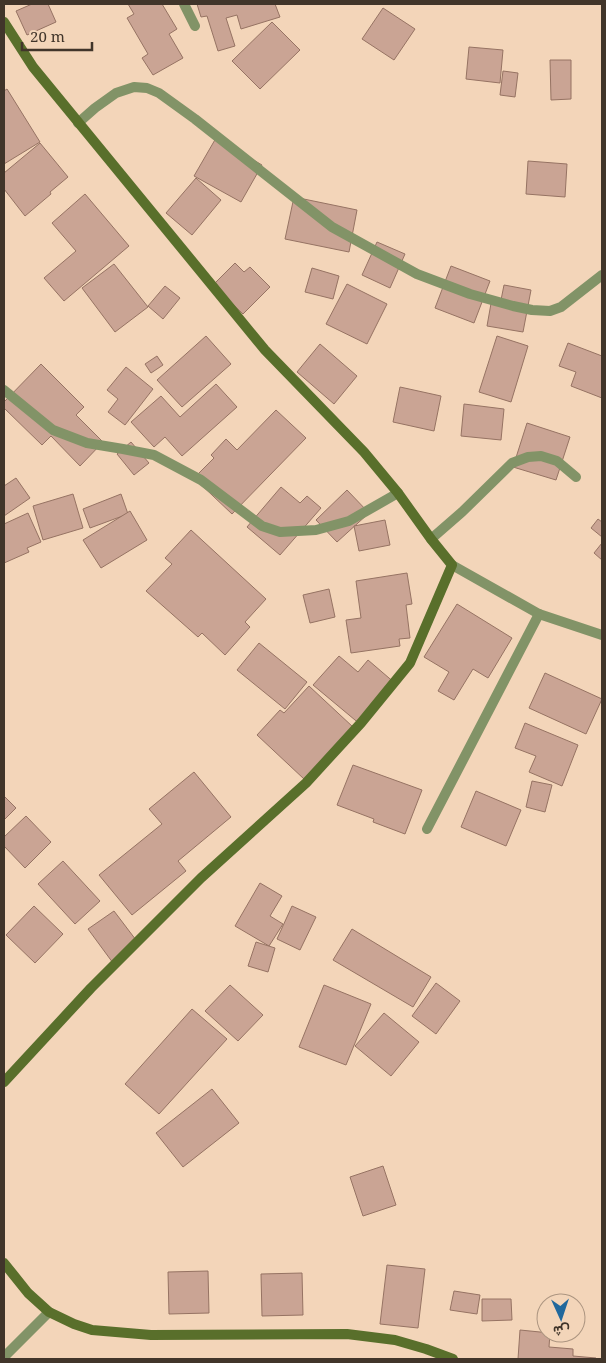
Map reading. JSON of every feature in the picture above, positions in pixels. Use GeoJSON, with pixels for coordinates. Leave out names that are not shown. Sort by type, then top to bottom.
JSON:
{"type":"FeatureCollection","features":[{"type":"Feature","properties":{"kind":"street"},"geometry":{"type":"LineString","coordinates":[[184,4],[195,26]]}},
{"type":"Feature","properties":{"kind":"street"},"geometry":{"type":"LineString","coordinates":[[4,22],[33,67],[264,350],[364,452],[398,493],[452,565],[539,614],[602,635]]}},
{"type":"Feature","properties":{"kind":"street"},"geometry":{"type":"LineString","coordinates":[[78,123],[116,93],[134,87],[147,88],[159,93],[332,227],[417,274],[470,294],[513,306],[550,311],[561,307],[602,275]]}},
{"type":"Feature","properties":{"kind":"street"},"geometry":{"type":"LineString","coordinates":[[4,390],[53,430],[87,443],[154,455],[201,480],[262,526],[280,532],[316,530],[349,521],[398,493]]}},
{"type":"Feature","properties":{"kind":"street"},"geometry":{"type":"LineString","coordinates":[[431,539],[462,512],[512,463],[528,457],[541,456],[557,461],[576,477]]}},
{"type":"Feature","properties":{"kind":"street"},"geometry":{"type":"LineString","coordinates":[[4,1082],[91,988],[201,878],[306,783],[361,723],[410,663],[452,565]]}},
{"type":"Feature","properties":{"kind":"street"},"geometry":{"type":"LineString","coordinates":[[427,829],[539,614]]}},
{"type":"Feature","properties":{"kind":"street"},"geometry":{"type":"LineString","coordinates":[[4,1263],[28,1294],[49,1312],[92,1330],[151,1335],[347,1334],[395,1340],[453,1359]]}},
{"type":"Feature","properties":{"kind":"street"},"geometry":{"type":"LineString","coordinates":[[4,1357],[49,1312]]}},
{"type":"Feature","properties":{"kind":"building"},"geometry":{"type":"Polygon","coordinates":[[[32,4],[48,4],[56,22],[27,35],[16,11],[32,4]]]}},
{"type":"Feature","properties":{"kind":"building"},"geometry":{"type":"Polygon","coordinates":[[[128,4],[162,4],[177,29],[169,34],[183,58],[153,75],[142,58],[148,54],[127,18],[134,14],[128,4]]]}},
{"type":"Feature","properties":{"kind":"building"},"geometry":{"type":"Polygon","coordinates":[[[197,4],[275,4],[280,17],[241,29],[237,15],[226,18],[235,46],[218,51],[207,16],[201,17],[197,4]]]}},
{"type":"Feature","properties":{"kind":"building"},"geometry":{"type":"Polygon","coordinates":[[[383,8],[415,29],[394,60],[362,39],[383,8]]]}},
{"type":"Feature","properties":{"kind":"building"},"geometry":{"type":"Polygon","coordinates":[[[272,22],[300,50],[260,89],[232,61],[272,22]]]}},
{"type":"Feature","properties":{"kind":"building"},"geometry":{"type":"Polygon","coordinates":[[[469,47],[503,50],[500,83],[466,79],[469,47]]]}},
{"type":"Feature","properties":{"kind":"building"},"geometry":{"type":"Polygon","coordinates":[[[550,60],[571,60],[571,99],[551,100],[550,60]]]}},
{"type":"Feature","properties":{"kind":"building"},"geometry":{"type":"Polygon","coordinates":[[[503,71],[518,73],[515,97],[500,95],[503,71]]]}},
{"type":"Feature","properties":{"kind":"building"},"geometry":{"type":"Polygon","coordinates":[[[7,89],[40,142],[4,164],[4,91],[7,89]]]}},
{"type":"Feature","properties":{"kind":"building"},"geometry":{"type":"Polygon","coordinates":[[[216,138],[262,165],[241,202],[194,176],[216,138]]]}},
{"type":"Feature","properties":{"kind":"building"},"geometry":{"type":"Polygon","coordinates":[[[40,143],[68,177],[25,216],[4,189],[4,173],[40,143]]]}},
{"type":"Feature","properties":{"kind":"building"},"geometry":{"type":"Polygon","coordinates":[[[528,161],[567,164],[565,197],[526,194],[528,161]]]}},
{"type":"Feature","properties":{"kind":"building"},"geometry":{"type":"Polygon","coordinates":[[[196,178],[221,200],[192,235],[166,213],[196,178]]]}},
{"type":"Feature","properties":{"kind":"building"},"geometry":{"type":"Polygon","coordinates":[[[85,194],[129,246],[64,301],[44,278],[76,251],[52,223],[85,194]]]}},
{"type":"Feature","properties":{"kind":"building"},"geometry":{"type":"Polygon","coordinates":[[[294,197],[357,210],[349,252],[285,239],[294,197]]]}},
{"type":"Feature","properties":{"kind":"building"},"geometry":{"type":"Polygon","coordinates":[[[377,242],[405,254],[390,288],[362,275],[377,242]]]}},
{"type":"Feature","properties":{"kind":"building"},"geometry":{"type":"Polygon","coordinates":[[[235,263],[244,272],[250,267],[270,287],[243,314],[213,285],[235,263]]]}},
{"type":"Feature","properties":{"kind":"building"},"geometry":{"type":"Polygon","coordinates":[[[114,264],[148,307],[115,332],[82,288],[114,264]]]}},
{"type":"Feature","properties":{"kind":"building"},"geometry":{"type":"Polygon","coordinates":[[[451,266],[490,281],[474,323],[435,308],[451,266]]]}},
{"type":"Feature","properties":{"kind":"building"},"geometry":{"type":"Polygon","coordinates":[[[312,268],[339,276],[333,299],[305,292],[312,268]]]}},
{"type":"Feature","properties":{"kind":"building"},"geometry":{"type":"Polygon","coordinates":[[[347,284],[387,304],[367,344],[326,324],[347,284]]]}},
{"type":"Feature","properties":{"kind":"building"},"geometry":{"type":"Polygon","coordinates":[[[504,285],[531,290],[523,332],[487,326],[492,298],[501,300],[504,285]]]}},
{"type":"Feature","properties":{"kind":"building"},"geometry":{"type":"Polygon","coordinates":[[[165,286],[180,298],[163,319],[148,306],[165,286]]]}},
{"type":"Feature","properties":{"kind":"building"},"geometry":{"type":"Polygon","coordinates":[[[206,336],[231,364],[182,407],[157,380],[206,336]]]}},
{"type":"Feature","properties":{"kind":"building"},"geometry":{"type":"Polygon","coordinates":[[[497,336],[528,346],[511,402],[479,392],[497,336]]]}},
{"type":"Feature","properties":{"kind":"building"},"geometry":{"type":"Polygon","coordinates":[[[568,343],[602,356],[602,398],[571,386],[576,372],[559,366],[568,343]]]}},
{"type":"Feature","properties":{"kind":"building"},"geometry":{"type":"Polygon","coordinates":[[[320,344],[357,376],[334,404],[297,372],[320,344]]]}},
{"type":"Feature","properties":{"kind":"building"},"geometry":{"type":"Polygon","coordinates":[[[157,356],[163,365],[151,373],[145,364],[157,356]]]}},
{"type":"Feature","properties":{"kind":"building"},"geometry":{"type":"Polygon","coordinates":[[[41,364],[84,407],[76,415],[103,442],[80,466],[51,436],[42,445],[4,408],[4,402],[41,364]]]}},
{"type":"Feature","properties":{"kind":"building"},"geometry":{"type":"Polygon","coordinates":[[[126,367],[153,389],[125,425],[108,412],[118,399],[107,390],[126,367]]]}},
{"type":"Feature","properties":{"kind":"building"},"geometry":{"type":"Polygon","coordinates":[[[216,384],[237,407],[182,456],[165,437],[154,447],[131,422],[161,396],[180,417],[216,384]]]}},
{"type":"Feature","properties":{"kind":"building"},"geometry":{"type":"Polygon","coordinates":[[[400,387],[441,396],[434,431],[393,422],[400,387]]]}},
{"type":"Feature","properties":{"kind":"building"},"geometry":{"type":"Polygon","coordinates":[[[464,404],[504,409],[501,440],[461,436],[464,404]]]}},
{"type":"Feature","properties":{"kind":"building"},"geometry":{"type":"Polygon","coordinates":[[[276,410],[306,438],[232,514],[194,478],[214,458],[211,455],[226,439],[237,450],[276,410]]]}},
{"type":"Feature","properties":{"kind":"building"},"geometry":{"type":"Polygon","coordinates":[[[527,423],[570,437],[556,480],[513,467],[527,423]]]}},
{"type":"Feature","properties":{"kind":"building"},"geometry":{"type":"Polygon","coordinates":[[[131,442],[149,463],[134,475],[117,454],[131,442]]]}},
{"type":"Feature","properties":{"kind":"building"},"geometry":{"type":"Polygon","coordinates":[[[16,478],[30,498],[4,516],[4,486],[16,478]]]}},
{"type":"Feature","properties":{"kind":"building"},"geometry":{"type":"Polygon","coordinates":[[[281,487],[300,503],[307,496],[321,508],[280,555],[247,527],[281,487]]]}},
{"type":"Feature","properties":{"kind":"building"},"geometry":{"type":"Polygon","coordinates":[[[347,490],[369,513],[337,542],[316,520],[347,490]]]}},
{"type":"Feature","properties":{"kind":"building"},"geometry":{"type":"Polygon","coordinates":[[[73,494],[83,528],[43,540],[33,506],[73,494]]]}},
{"type":"Feature","properties":{"kind":"building"},"geometry":{"type":"Polygon","coordinates":[[[121,494],[128,514],[90,528],[83,509],[121,494]]]}},
{"type":"Feature","properties":{"kind":"building"},"geometry":{"type":"Polygon","coordinates":[[[130,511],[147,540],[101,568],[83,540],[130,511]]]}},
{"type":"Feature","properties":{"kind":"building"},"geometry":{"type":"Polygon","coordinates":[[[28,513],[41,542],[27,548],[29,552],[4,563],[4,524],[28,513]]]}},
{"type":"Feature","properties":{"kind":"building"},"geometry":{"type":"Polygon","coordinates":[[[598,519],[602,522],[602,537],[591,528],[598,519]]]}},
{"type":"Feature","properties":{"kind":"building"},"geometry":{"type":"Polygon","coordinates":[[[385,520],[390,545],[359,551],[354,526],[385,520]]]}},
{"type":"Feature","properties":{"kind":"building"},"geometry":{"type":"Polygon","coordinates":[[[191,530],[266,599],[245,622],[250,627],[225,655],[202,633],[198,637],[146,591],[172,564],[165,558],[191,530]]]}},
{"type":"Feature","properties":{"kind":"building"},"geometry":{"type":"Polygon","coordinates":[[[602,543],[602,560],[594,553],[602,543]]]}},
{"type":"Feature","properties":{"kind":"building"},"geometry":{"type":"Polygon","coordinates":[[[407,573],[412,604],[406,605],[410,638],[399,639],[400,646],[351,653],[346,620],[361,618],[356,581],[407,573]]]}},
{"type":"Feature","properties":{"kind":"building"},"geometry":{"type":"Polygon","coordinates":[[[329,589],[335,617],[310,623],[303,595],[329,589]]]}},
{"type":"Feature","properties":{"kind":"building"},"geometry":{"type":"Polygon","coordinates":[[[457,604],[512,638],[488,678],[473,669],[454,700],[438,691],[449,672],[424,657],[457,604]]]}},
{"type":"Feature","properties":{"kind":"building"},"geometry":{"type":"Polygon","coordinates":[[[259,643],[307,682],[285,709],[237,670],[259,643]]]}},
{"type":"Feature","properties":{"kind":"building"},"geometry":{"type":"Polygon","coordinates":[[[339,656],[358,672],[368,660],[396,684],[361,725],[313,685],[339,656]]]}},
{"type":"Feature","properties":{"kind":"building"},"geometry":{"type":"Polygon","coordinates":[[[545,673],[602,699],[586,734],[529,708],[545,673]]]}},
{"type":"Feature","properties":{"kind":"building"},"geometry":{"type":"Polygon","coordinates":[[[309,686],[353,727],[304,779],[257,735],[280,710],[284,713],[309,686]]]}},
{"type":"Feature","properties":{"kind":"building"},"geometry":{"type":"Polygon","coordinates":[[[525,723],[578,745],[562,786],[529,772],[536,756],[515,748],[525,723]]]}},
{"type":"Feature","properties":{"kind":"building"},"geometry":{"type":"Polygon","coordinates":[[[353,765],[422,790],[405,834],[373,822],[374,819],[337,805],[353,765]]]}},
{"type":"Feature","properties":{"kind":"building"},"geometry":{"type":"Polygon","coordinates":[[[194,772],[231,817],[178,861],[186,871],[132,915],[99,875],[162,824],[149,809],[194,772]]]}},
{"type":"Feature","properties":{"kind":"building"},"geometry":{"type":"Polygon","coordinates":[[[532,781],[552,785],[545,812],[526,807],[532,781]]]}},
{"type":"Feature","properties":{"kind":"building"},"geometry":{"type":"Polygon","coordinates":[[[476,791],[521,810],[506,846],[461,827],[476,791]]]}},
{"type":"Feature","properties":{"kind":"building"},"geometry":{"type":"Polygon","coordinates":[[[4,796],[16,808],[4,820],[4,796]]]}},
{"type":"Feature","properties":{"kind":"building"},"geometry":{"type":"Polygon","coordinates":[[[26,816],[51,842],[25,868],[4,846],[4,837],[26,816]]]}},
{"type":"Feature","properties":{"kind":"building"},"geometry":{"type":"Polygon","coordinates":[[[63,861],[100,901],[75,924],[38,884],[63,861]]]}},
{"type":"Feature","properties":{"kind":"building"},"geometry":{"type":"Polygon","coordinates":[[[260,883],[282,896],[270,916],[283,924],[269,946],[235,926],[260,883]]]}},
{"type":"Feature","properties":{"kind":"building"},"geometry":{"type":"Polygon","coordinates":[[[34,906],[63,934],[35,963],[6,935],[34,906]]]}},
{"type":"Feature","properties":{"kind":"building"},"geometry":{"type":"Polygon","coordinates":[[[292,906],[316,917],[300,950],[277,939],[292,906]]]}},
{"type":"Feature","properties":{"kind":"building"},"geometry":{"type":"Polygon","coordinates":[[[114,911],[139,944],[113,963],[88,929],[114,911]]]}},
{"type":"Feature","properties":{"kind":"building"},"geometry":{"type":"Polygon","coordinates":[[[352,929],[431,977],[413,1007],[333,960],[352,929]]]}},
{"type":"Feature","properties":{"kind":"building"},"geometry":{"type":"Polygon","coordinates":[[[256,942],[275,948],[268,972],[248,966],[256,942]]]}},
{"type":"Feature","properties":{"kind":"building"},"geometry":{"type":"Polygon","coordinates":[[[436,983],[460,1001],[436,1034],[412,1016],[436,983]]]}},
{"type":"Feature","properties":{"kind":"building"},"geometry":{"type":"Polygon","coordinates":[[[230,985],[263,1015],[238,1041],[205,1011],[230,985]]]}},
{"type":"Feature","properties":{"kind":"building"},"geometry":{"type":"Polygon","coordinates":[[[324,985],[371,1004],[346,1065],[299,1047],[324,985]]]}},
{"type":"Feature","properties":{"kind":"building"},"geometry":{"type":"Polygon","coordinates":[[[192,1009],[227,1039],[159,1114],[125,1084],[192,1009]]]}},
{"type":"Feature","properties":{"kind":"building"},"geometry":{"type":"Polygon","coordinates":[[[384,1013],[419,1042],[391,1076],[355,1046],[384,1013]]]}},
{"type":"Feature","properties":{"kind":"building"},"geometry":{"type":"Polygon","coordinates":[[[212,1089],[239,1123],[183,1167],[156,1133],[212,1089]]]}},
{"type":"Feature","properties":{"kind":"building"},"geometry":{"type":"Polygon","coordinates":[[[383,1166],[396,1205],[363,1216],[350,1177],[383,1166]]]}},
{"type":"Feature","properties":{"kind":"building"},"geometry":{"type":"Polygon","coordinates":[[[387,1265],[425,1269],[418,1328],[380,1324],[387,1265]]]}},
{"type":"Feature","properties":{"kind":"building"},"geometry":{"type":"Polygon","coordinates":[[[208,1271],[209,1313],[169,1314],[168,1272],[208,1271]]]}},
{"type":"Feature","properties":{"kind":"building"},"geometry":{"type":"Polygon","coordinates":[[[302,1273],[303,1315],[262,1316],[261,1274],[302,1273]]]}},
{"type":"Feature","properties":{"kind":"building"},"geometry":{"type":"Polygon","coordinates":[[[454,1291],[480,1295],[477,1314],[450,1310],[454,1291]]]}},
{"type":"Feature","properties":{"kind":"building"},"geometry":{"type":"Polygon","coordinates":[[[482,1299],[511,1299],[512,1320],[482,1321],[482,1299]]]}},
{"type":"Feature","properties":{"kind":"building"},"geometry":{"type":"Polygon","coordinates":[[[520,1330],[536,1332],[536,1343],[549,1343],[549,1347],[573,1349],[573,1356],[596,1358],[596,1359],[518,1359],[520,1330]]]}}]}
